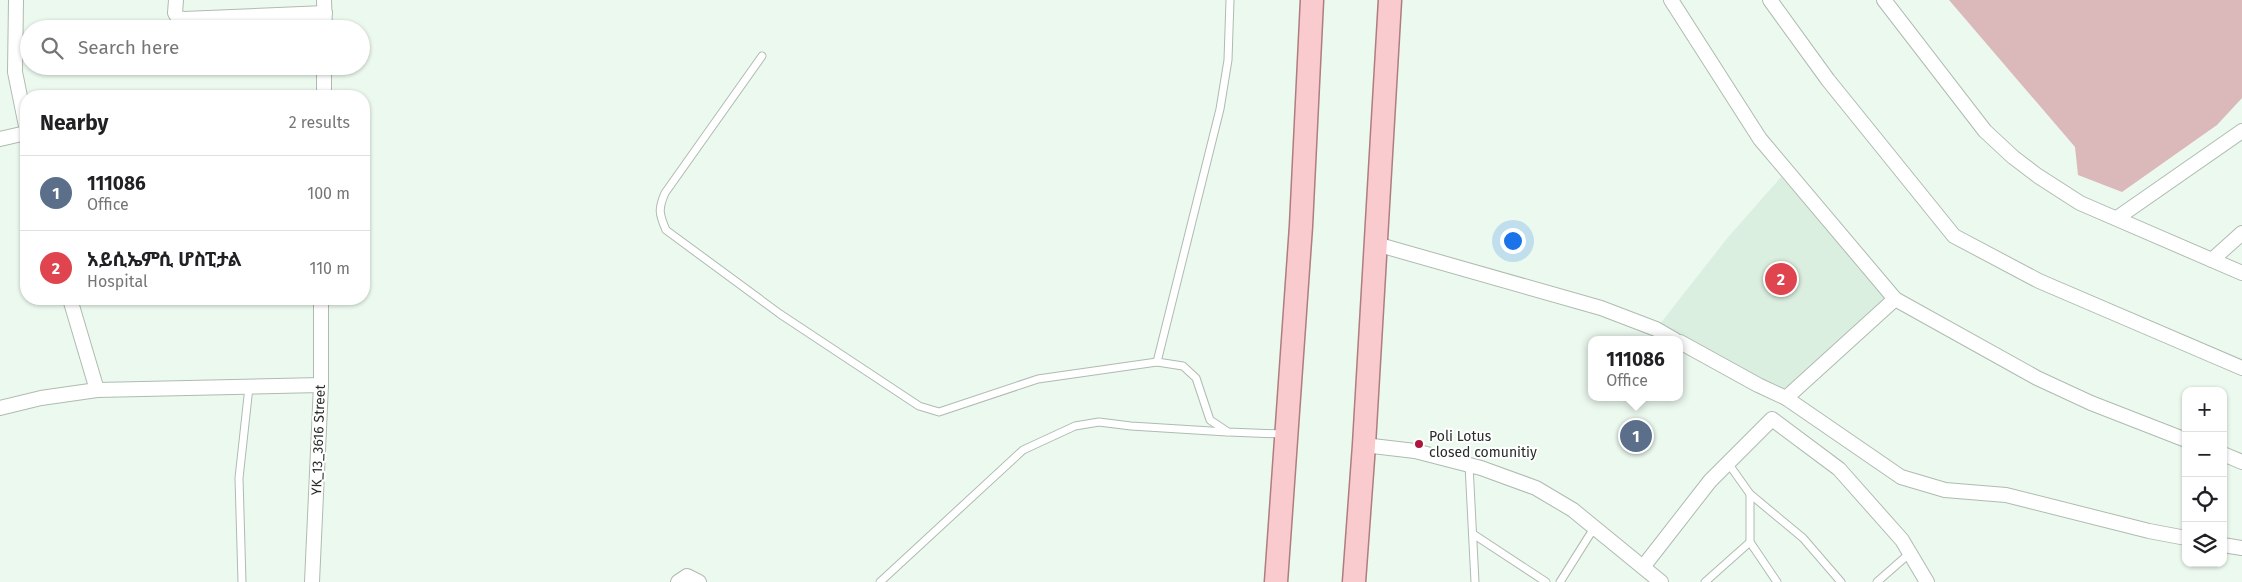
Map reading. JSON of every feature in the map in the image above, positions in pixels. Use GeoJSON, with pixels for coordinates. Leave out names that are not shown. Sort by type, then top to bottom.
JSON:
{"type":"FeatureCollection","features":[{"type":"Feature","properties":{"kind":"main road"},"geometry":{"type":"LineString","coordinates":[[1276,582],[1300,226],[1312,0]]}},
{"type":"Feature","properties":{"kind":"main road"},"geometry":{"type":"LineString","coordinates":[[1354,582],[1364,445],[1390,0]]}},
{"type":"Feature","properties":{"kind":"street"},"geometry":{"type":"LineString","coordinates":[[16,0],[15,72],[20,97]]}},
{"type":"Feature","properties":{"kind":"street"},"geometry":{"type":"LineString","coordinates":[[176,0],[175,13],[178,18],[184,19],[325,6],[324,20]]}},
{"type":"Feature","properties":{"kind":"street"},"geometry":{"type":"LineString","coordinates":[[1671,0],[1760,139],[1895,298],[2037,378],[2091,403],[2182,438]]}},
{"type":"Feature","properties":{"kind":"street"},"geometry":{"type":"LineString","coordinates":[[1770,0],[1828,80],[1954,236],[2039,281],[2242,368]]}},
{"type":"Feature","properties":{"kind":"street"},"geometry":{"type":"LineString","coordinates":[[1884,0],[1984,131],[2038,176],[2080,203],[2242,272]]}},
{"type":"Feature","properties":{"kind":"street"},"geometry":{"type":"LineString","coordinates":[[324,75],[324,90]]}},
{"type":"Feature","properties":{"kind":"street"},"geometry":{"type":"LineString","coordinates":[[2117,218],[2242,132]]}},
{"type":"Feature","properties":{"kind":"street"},"geometry":{"type":"LineString","coordinates":[[0,139],[20,134]]}},
{"type":"Feature","properties":{"kind":"street"},"geometry":{"type":"LineString","coordinates":[[2212,260],[2242,232]]}},
{"type":"Feature","properties":{"kind":"street"},"geometry":{"type":"LineString","coordinates":[[1376,244],[1602,308],[1656,329],[1668,336]]}},
{"type":"Feature","properties":{"kind":"street"},"geometry":{"type":"LineString","coordinates":[[1786,398],[1895,298]]}},
{"type":"Feature","properties":{"kind":"street"},"geometry":{"type":"LineString","coordinates":[[72,305],[96,390]]}},
{"type":"Feature","properties":{"kind":"street","name":"YK_13_3616 Street"},"geometry":{"type":"LineString","coordinates":[[312,582],[322,305]]}},
{"type":"Feature","properties":{"kind":"street"},"geometry":{"type":"LineString","coordinates":[[1683,344],[1758,385],[1786,398],[1901,477],[1944,490],[2006,495],[2149,532],[2182,537]]}},
{"type":"Feature","properties":{"kind":"street"},"geometry":{"type":"LineString","coordinates":[[0,408],[41,398],[96,390],[320,384]]}},
{"type":"Feature","properties":{"kind":"street"},"geometry":{"type":"LineString","coordinates":[[1643,567],[1710,481],[1772,419],[1839,469],[1902,540],[1927,582]]}},
{"type":"Feature","properties":{"kind":"street"},"geometry":{"type":"LineString","coordinates":[[1364,445],[1415,451],[1509,476],[1536,488],[1573,510],[1662,582]]}},
{"type":"Feature","properties":{"kind":"street"},"geometry":{"type":"LineString","coordinates":[[2227,456],[2242,462]]}},
{"type":"Feature","properties":{"kind":"street"},"geometry":{"type":"LineString","coordinates":[[2227,546],[2242,548]]}},
{"type":"Feature","properties":{"kind":"street"},"geometry":{"type":"LineString","coordinates":[[678,582],[687,576],[699,582]]}},
{"type":"Feature","properties":{"kind":"lane"},"geometry":{"type":"LineString","coordinates":[[1157,362],[1220,109],[1228,60],[1230,0]]}},
{"type":"Feature","properties":{"kind":"lane"},"geometry":{"type":"LineString","coordinates":[[762,56],[665,193],[660,205],[661,218],[666,230],[780,314],[918,406],[939,412],[1038,379],[1157,362],[1182,366],[1196,378],[1210,420],[1228,432]]}},
{"type":"Feature","properties":{"kind":"lane"},"geometry":{"type":"LineString","coordinates":[[242,582],[240,478],[249,387]]}},
{"type":"Feature","properties":{"kind":"lane"},"geometry":{"type":"LineString","coordinates":[[880,582],[1023,450],[1075,426],[1099,422],[1131,426],[1285,434]]}},
{"type":"Feature","properties":{"kind":"lane"},"geometry":{"type":"LineString","coordinates":[[1728,463],[1750,494],[1803,538],[1841,582]]}},
{"type":"Feature","properties":{"kind":"lane"},"geometry":{"type":"LineString","coordinates":[[1470,465],[1475,582]]}},
{"type":"Feature","properties":{"kind":"lane"},"geometry":{"type":"LineString","coordinates":[[1750,494],[1750,542],[1777,582]]}},
{"type":"Feature","properties":{"kind":"lane"},"geometry":{"type":"LineString","coordinates":[[1560,582],[1594,528]]}},
{"type":"Feature","properties":{"kind":"lane"},"geometry":{"type":"LineString","coordinates":[[1473,534],[1546,582]]}},
{"type":"Feature","properties":{"kind":"lane"},"geometry":{"type":"LineString","coordinates":[[1705,582],[1750,542]]}},
{"type":"Feature","properties":{"kind":"lane"},"geometry":{"type":"LineString","coordinates":[[1877,582],[1910,553]]}},
{"type":"Feature","properties":{"kind":"shaded area"},"geometry":{"type":"Polygon","coordinates":[[[1949,0],[2242,0],[2242,98],[2217,125],[2122,192],[2078,175],[2075,147],[1949,0]]]}},
{"type":"Feature","properties":{"kind":"shaded area"},"geometry":{"type":"Polygon","coordinates":[[[1781,177],[1895,299],[1786,398],[1683,343],[1683,336],[1669,336],[1656,329],[1729,236],[1781,177]]]}},
{"type":"Feature","properties":{"kind":"place","name":"አይሲኤምሲ ሆስፒታል"},"geometry":{"type":"Point","coordinates":[1781,279]}},
{"type":"Feature","properties":{"kind":"place","name":"111086"},"geometry":{"type":"Point","coordinates":[1636,436]}},
{"type":"Feature","properties":{"kind":"place","name":"Poli Lotus closed comunitiy"},"geometry":{"type":"Point","coordinates":[1419,444]}}]}
